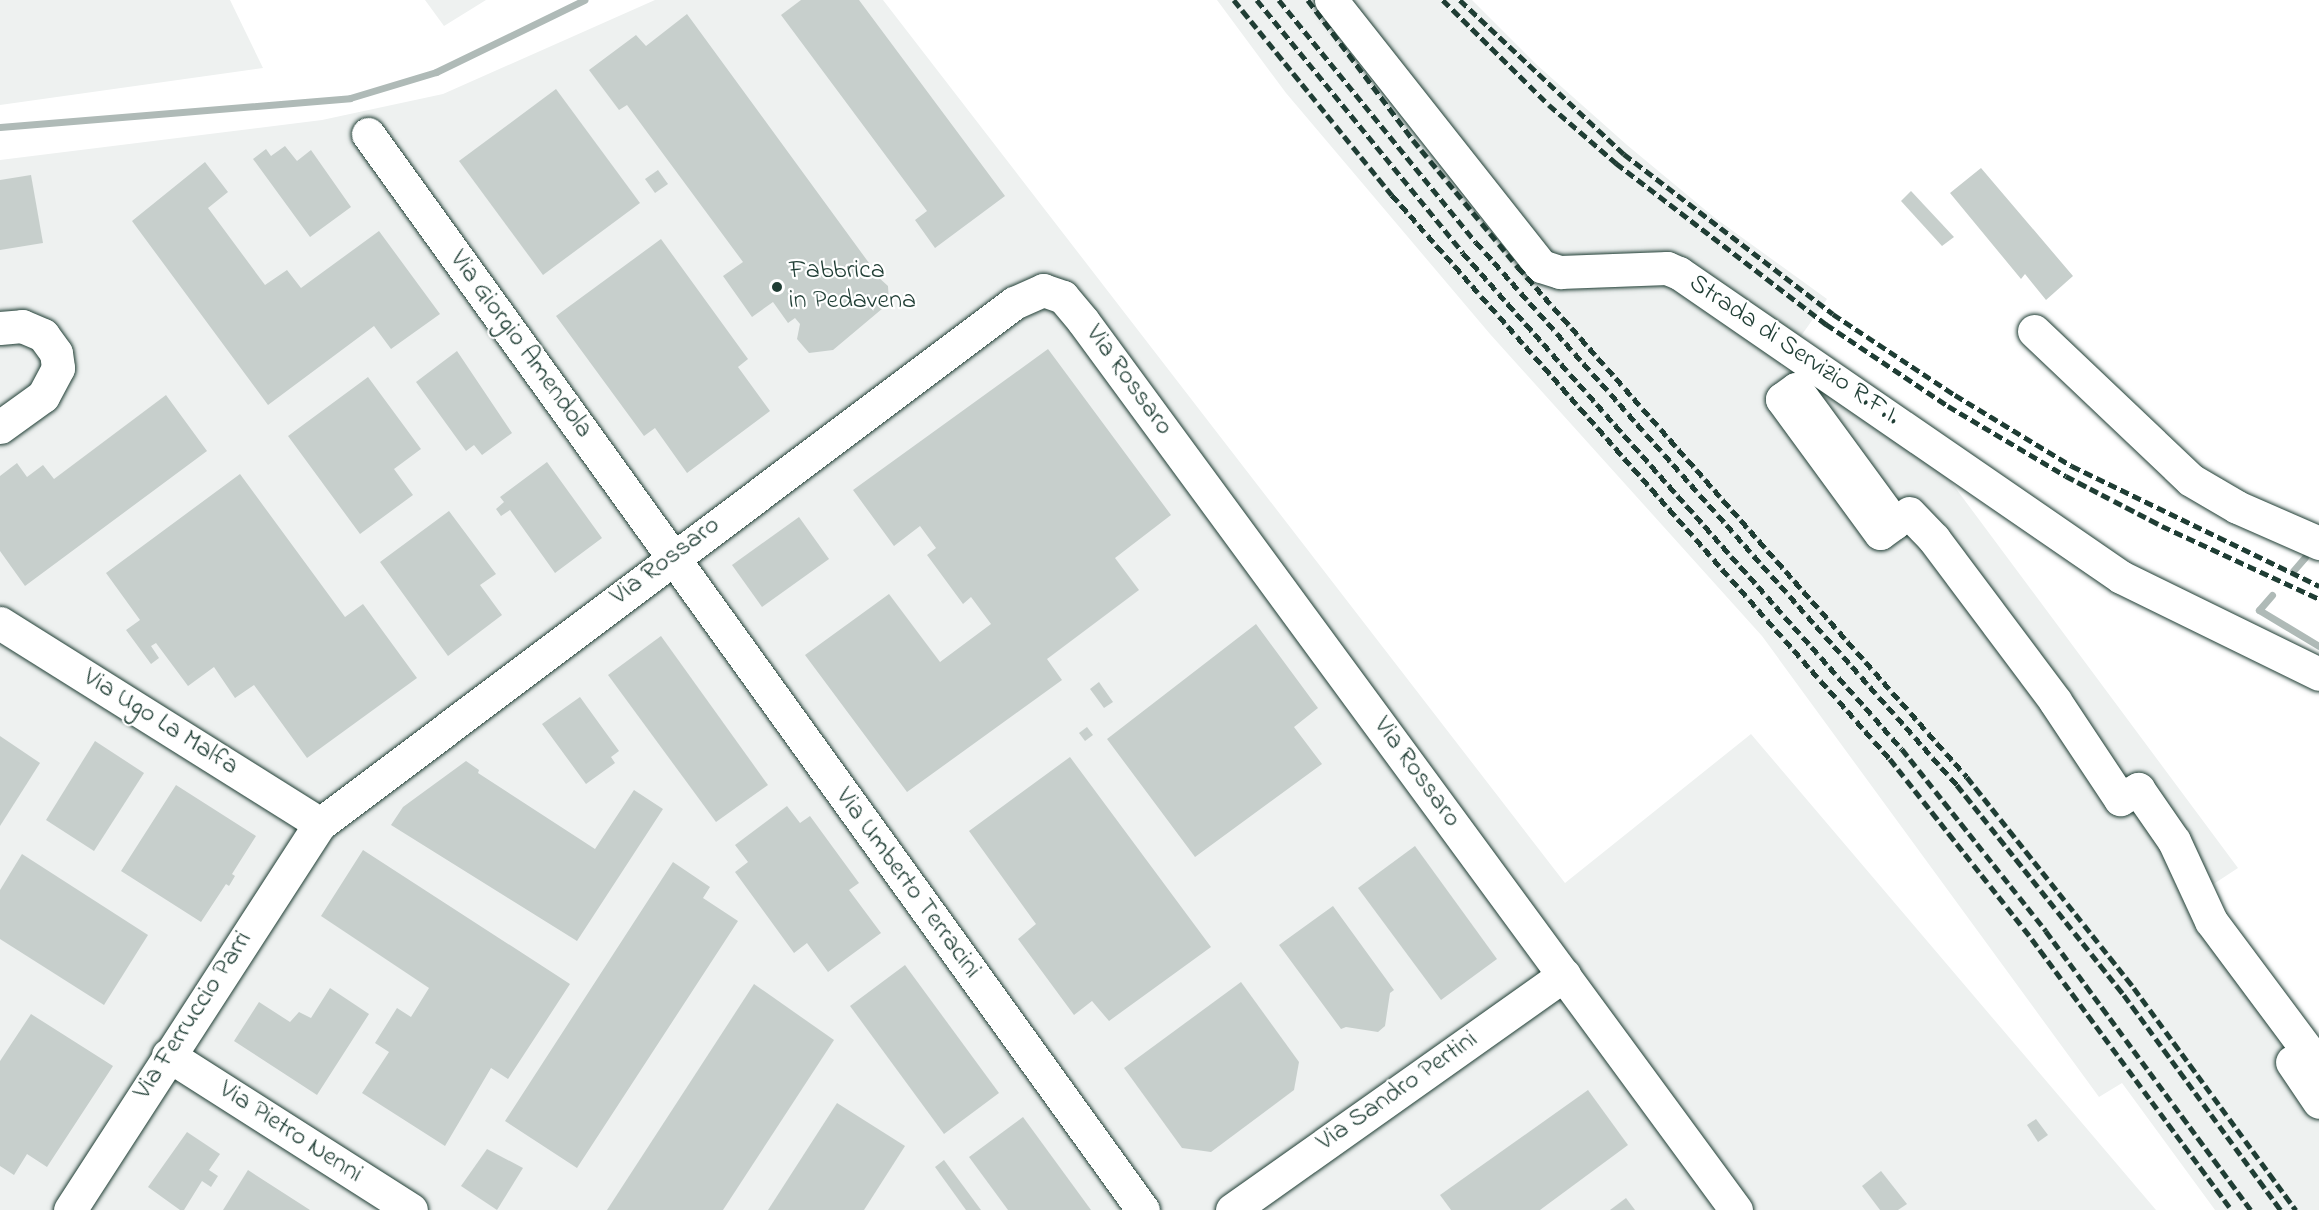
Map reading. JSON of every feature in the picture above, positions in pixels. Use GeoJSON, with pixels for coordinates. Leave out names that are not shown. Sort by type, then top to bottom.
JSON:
{"type":"FeatureCollection","features":[{"type":"Feature","properties":{"kind":"street","name":"Strada di Servizio R.F.I."},"geometry":{"type":"LineString","coordinates":[[1331,0],[1541,266],[1560,272],[1667,268],[1679,273],[2121,577],[2319,674]]}},
{"type":"Feature","properties":{"kind":"street","name":"Via Giorgio Amendola"},"geometry":{"type":"LineString","coordinates":[[368,134],[672,557]]}},
{"type":"Feature","properties":{"kind":"street","name":"Via Rossaro"},"geometry":{"type":"LineString","coordinates":[[320,824],[672,557],[1014,303],[1037,291],[1057,294],[1083,321],[1736,1210]]}},
{"type":"Feature","properties":{"kind":"street"},"geometry":{"type":"LineString","coordinates":[[0,328],[22,327],[43,335],[56,353],[58,368],[43,396],[0,427]]}},
{"type":"Feature","properties":{"kind":"street"},"geometry":{"type":"LineString","coordinates":[[2034,331],[2191,480],[2237,507],[2319,543]]}},
{"type":"Feature","properties":{"kind":"street"},"geometry":{"type":"LineString","coordinates":[[1902,518],[1880,533],[1782,399],[1796,389],[1828,432],[1845,422],[1902,518],[1934,539],[2055,701],[2120,799],[2138,789],[2174,841],[2211,921],[2306,1077]]}},
{"type":"Feature","properties":{"kind":"street","name":"Via Umberto Terracini"},"geometry":{"type":"LineString","coordinates":[[672,557],[1143,1210]]}},
{"type":"Feature","properties":{"kind":"street","name":"Via Ugo La Malfa"},"geometry":{"type":"LineString","coordinates":[[0,623],[320,824]]}},
{"type":"Feature","properties":{"kind":"street","name":"Via Ferruccio Parri"},"geometry":{"type":"LineString","coordinates":[[70,1210],[168,1055],[320,824]]}},
{"type":"Feature","properties":{"kind":"street","name":"Via Sandro Pertini"},"geometry":{"type":"LineString","coordinates":[[1232,1210],[1564,975]]}},
{"type":"Feature","properties":{"kind":"street","name":"Via Pietro Nenni"},"geometry":{"type":"LineString","coordinates":[[168,1055],[411,1210]]}},
{"type":"Feature","properties":{"kind":"shaded area"},"geometry":{"type":"Polygon","coordinates":[[[0,0],[230,0],[263,68],[0,105],[0,0]]]}},
{"type":"Feature","properties":{"kind":"shaded area"},"geometry":{"type":"Polygon","coordinates":[[[425,0],[486,0],[444,26],[425,0]]]}},
{"type":"Feature","properties":{"kind":"shaded area"},"geometry":{"type":"Polygon","coordinates":[[[655,0],[883,0],[1565,883],[1751,734],[2156,1210],[0,1210],[0,160],[322,120],[443,94],[655,0]]]}},
{"type":"Feature","properties":{"kind":"shaded area"},"geometry":{"type":"Polygon","coordinates":[[[1217,0],[1472,0],[1537,65],[1627,145],[1715,218],[1827,299],[1780,366],[1934,459],[2238,868],[2206,889],[2319,1041],[2319,1210],[2215,1210],[2122,1083],[2099,1097],[1762,636],[1490,334],[1286,93],[1217,0]]]}},
{"type":"Feature","properties":{"kind":"building"},"geometry":{"type":"Polygon","coordinates":[[[801,0],[859,0],[1005,196],[935,248],[915,220],[927,211],[781,15],[801,0]]]}},
{"type":"Feature","properties":{"kind":"building"},"geometry":{"type":"Polygon","coordinates":[[[687,14],[869,263],[860,270],[866,278],[877,276],[888,286],[889,303],[833,350],[809,353],[797,339],[800,324],[795,318],[788,323],[773,302],[752,317],[723,276],[743,262],[627,105],[619,110],[589,70],[636,35],[646,46],[687,14]]]}},
{"type":"Feature","properties":{"kind":"building"},"geometry":{"type":"Polygon","coordinates":[[[556,89],[640,203],[543,275],[459,161],[556,89]]]}},
{"type":"Feature","properties":{"kind":"building"},"geometry":{"type":"Polygon","coordinates":[[[285,146],[297,161],[311,150],[351,207],[310,237],[253,159],[266,149],[271,156],[285,146]]]}},
{"type":"Feature","properties":{"kind":"building"},"geometry":{"type":"Polygon","coordinates":[[[205,162],[228,192],[208,208],[265,285],[287,270],[301,288],[379,231],[440,314],[391,349],[374,326],[268,405],[132,221],[205,162]]]}},
{"type":"Feature","properties":{"kind":"building"},"geometry":{"type":"Polygon","coordinates":[[[1981,168],[2073,276],[2046,300],[2025,274],[2021,279],[1950,193],[1981,168]]]}},
{"type":"Feature","properties":{"kind":"building"},"geometry":{"type":"Polygon","coordinates":[[[658,170],[668,184],[655,193],[645,179],[658,170]]]}},
{"type":"Feature","properties":{"kind":"building"},"geometry":{"type":"Polygon","coordinates":[[[31,175],[43,243],[0,250],[0,180],[31,175]]]}},
{"type":"Feature","properties":{"kind":"building"},"geometry":{"type":"Polygon","coordinates":[[[1911,191],[1954,237],[1942,246],[1901,201],[1911,191]]]}},
{"type":"Feature","properties":{"kind":"building"},"geometry":{"type":"Polygon","coordinates":[[[661,239],[748,359],[738,367],[770,411],[687,473],[655,428],[644,436],[556,316],[661,239]]]}},
{"type":"Feature","properties":{"kind":"building"},"geometry":{"type":"Polygon","coordinates":[[[1048,349],[1171,515],[1115,558],[1139,590],[1047,659],[1062,680],[907,792],[805,655],[889,594],[940,662],[991,624],[971,597],[963,604],[927,555],[936,548],[920,526],[894,546],[853,490],[1048,349]]]}},
{"type":"Feature","properties":{"kind":"building"},"geometry":{"type":"Polygon","coordinates":[[[457,351],[512,433],[482,455],[474,445],[466,451],[416,382],[457,351]]]}},
{"type":"Feature","properties":{"kind":"building"},"geometry":{"type":"Polygon","coordinates":[[[368,377],[421,449],[394,469],[413,495],[360,534],[288,436],[368,377]]]}},
{"type":"Feature","properties":{"kind":"building"},"geometry":{"type":"Polygon","coordinates":[[[166,395],[207,451],[25,586],[0,551],[0,476],[17,463],[27,477],[43,465],[54,479],[166,395]]]}},
{"type":"Feature","properties":{"kind":"building"},"geometry":{"type":"Polygon","coordinates":[[[547,462],[602,538],[555,573],[510,510],[501,516],[496,509],[504,502],[500,497],[547,462]]]}},
{"type":"Feature","properties":{"kind":"building"},"geometry":{"type":"Polygon","coordinates":[[[240,474],[345,617],[363,604],[417,678],[307,758],[254,685],[235,698],[214,667],[188,686],[156,643],[151,646],[159,658],[151,664],[126,630],[140,620],[106,573],[240,474]]]}},
{"type":"Feature","properties":{"kind":"building"},"geometry":{"type":"Polygon","coordinates":[[[449,511],[496,574],[480,585],[502,615],[448,656],[380,562],[449,511]]]}},
{"type":"Feature","properties":{"kind":"building"},"geometry":{"type":"Polygon","coordinates":[[[799,517],[829,559],[762,607],[732,565],[799,517]]]}},
{"type":"Feature","properties":{"kind":"building"},"geometry":{"type":"Polygon","coordinates":[[[1256,624],[1318,708],[1294,727],[1322,764],[1195,857],[1107,739],[1256,624]]]}},
{"type":"Feature","properties":{"kind":"building"},"geometry":{"type":"Polygon","coordinates":[[[661,636],[768,785],[716,822],[608,675],[661,636]]]}},
{"type":"Feature","properties":{"kind":"building"},"geometry":{"type":"Polygon","coordinates":[[[1099,682],[1113,702],[1104,708],[1090,689],[1099,682]]]}},
{"type":"Feature","properties":{"kind":"building"},"geometry":{"type":"Polygon","coordinates":[[[580,697],[619,751],[611,757],[615,763],[586,784],[542,724],[580,697]]]}},
{"type":"Feature","properties":{"kind":"building"},"geometry":{"type":"Polygon","coordinates":[[[1087,727],[1093,735],[1085,741],[1079,733],[1087,727]]]}},
{"type":"Feature","properties":{"kind":"building"},"geometry":{"type":"Polygon","coordinates":[[[0,736],[40,763],[0,826],[0,736]]]}},
{"type":"Feature","properties":{"kind":"building"},"geometry":{"type":"Polygon","coordinates":[[[95,741],[144,773],[94,851],[46,820],[95,741]]]}},
{"type":"Feature","properties":{"kind":"building"},"geometry":{"type":"Polygon","coordinates":[[[1070,757],[1211,947],[1109,1021],[1092,1001],[1074,1015],[1018,939],[1036,924],[969,831],[1070,757]]]}},
{"type":"Feature","properties":{"kind":"building"},"geometry":{"type":"Polygon","coordinates":[[[466,761],[479,770],[478,773],[595,849],[634,790],[663,809],[577,941],[391,825],[403,807],[466,761]]]}},
{"type":"Feature","properties":{"kind":"building"},"geometry":{"type":"Polygon","coordinates":[[[176,785],[256,836],[232,874],[235,876],[229,886],[226,884],[201,922],[121,871],[176,785]]]}},
{"type":"Feature","properties":{"kind":"building"},"geometry":{"type":"Polygon","coordinates":[[[787,806],[800,823],[810,816],[859,883],[849,890],[881,933],[828,972],[807,943],[794,953],[735,872],[748,862],[735,845],[787,806]]]}},
{"type":"Feature","properties":{"kind":"building"},"geometry":{"type":"Polygon","coordinates":[[[1415,846],[1497,959],[1441,1000],[1358,888],[1415,846]]]}},
{"type":"Feature","properties":{"kind":"building"},"geometry":{"type":"Polygon","coordinates":[[[363,850],[570,984],[508,1079],[491,1068],[445,1146],[362,1093],[389,1052],[375,1043],[397,1008],[411,1017],[429,988],[321,916],[363,850]]]}},
{"type":"Feature","properties":{"kind":"building"},"geometry":{"type":"Polygon","coordinates":[[[22,854],[148,935],[104,1005],[0,939],[0,890],[22,854]]]}},
{"type":"Feature","properties":{"kind":"building"},"geometry":{"type":"Polygon","coordinates":[[[673,862],[710,887],[703,898],[738,921],[577,1168],[505,1121],[673,862]]]}},
{"type":"Feature","properties":{"kind":"building"},"geometry":{"type":"Polygon","coordinates":[[[1333,906],[1394,990],[1390,993],[1385,1026],[1378,1032],[1346,1027],[1341,1029],[1279,945],[1333,906]]]}},
{"type":"Feature","properties":{"kind":"building"},"geometry":{"type":"Polygon","coordinates":[[[905,965],[999,1093],[944,1134],[850,1006],[905,965]]]}},
{"type":"Feature","properties":{"kind":"building"},"geometry":{"type":"Polygon","coordinates":[[[1241,982],[1299,1062],[1294,1090],[1211,1152],[1182,1148],[1124,1068],[1241,982]]]}},
{"type":"Feature","properties":{"kind":"building"},"geometry":{"type":"Polygon","coordinates":[[[754,984],[834,1040],[723,1210],[607,1210],[754,984]]]}},
{"type":"Feature","properties":{"kind":"building"},"geometry":{"type":"Polygon","coordinates":[[[330,988],[369,1014],[317,1095],[234,1041],[259,1002],[290,1022],[299,1012],[311,1018],[330,988]]]}},
{"type":"Feature","properties":{"kind":"building"},"geometry":{"type":"Polygon","coordinates":[[[31,1014],[113,1066],[47,1167],[27,1154],[14,1175],[0,1166],[0,1061],[31,1014]]]}},
{"type":"Feature","properties":{"kind":"building"},"geometry":{"type":"Polygon","coordinates":[[[1588,1090],[1628,1145],[1540,1210],[1451,1210],[1440,1195],[1588,1090]]]}},
{"type":"Feature","properties":{"kind":"building"},"geometry":{"type":"Polygon","coordinates":[[[837,1103],[905,1146],[864,1210],[768,1210],[837,1103]]]}},
{"type":"Feature","properties":{"kind":"building"},"geometry":{"type":"Polygon","coordinates":[[[1023,1117],[1091,1210],[1008,1210],[969,1157],[1023,1117]]]}},
{"type":"Feature","properties":{"kind":"building"},"geometry":{"type":"Polygon","coordinates":[[[2036,1119],[2048,1135],[2038,1142],[2027,1125],[2036,1119]]]}},
{"type":"Feature","properties":{"kind":"building"},"geometry":{"type":"Polygon","coordinates":[[[187,1132],[220,1154],[209,1170],[218,1176],[211,1187],[202,1181],[184,1210],[180,1210],[148,1187],[187,1132]]]}},
{"type":"Feature","properties":{"kind":"building"},"geometry":{"type":"Polygon","coordinates":[[[487,1149],[523,1168],[497,1210],[461,1186],[487,1149]]]}},
{"type":"Feature","properties":{"kind":"building"},"geometry":{"type":"Polygon","coordinates":[[[944,1160],[981,1210],[966,1210],[935,1167],[944,1160]]]}},
{"type":"Feature","properties":{"kind":"building"},"geometry":{"type":"Polygon","coordinates":[[[248,1170],[296,1201],[310,1210],[223,1210],[248,1170]]]}},
{"type":"Feature","properties":{"kind":"building"},"geometry":{"type":"Polygon","coordinates":[[[1881,1171],[1907,1204],[1898,1210],[1880,1210],[1862,1186],[1881,1171]]]}},
{"type":"Feature","properties":{"kind":"building"},"geometry":{"type":"Polygon","coordinates":[[[1626,1198],[1635,1210],[1610,1210],[1626,1198]]]}},
{"type":"Feature","properties":{"kind":"waterway"},"geometry":{"type":"LineString","coordinates":[[0,127],[350,98],[436,72],[584,0]]}},
{"type":"Feature","properties":{"kind":"waterway"},"geometry":{"type":"LineString","coordinates":[[2293,571],[2305,557]]}},
{"type":"Feature","properties":{"kind":"waterway"},"geometry":{"type":"LineString","coordinates":[[2272,595],[2259,610],[2319,646]]}},
{"type":"Feature","properties":{"kind":"railway"},"geometry":{"type":"LineString","coordinates":[[1234,0],[1392,195],[1890,759],[2032,939],[2232,1210]]}},
{"type":"Feature","properties":{"kind":"railway"},"geometry":{"type":"LineString","coordinates":[[1257,0],[1463,253],[1902,749],[2046,931],[2251,1210]]}},
{"type":"Feature","properties":{"kind":"railway"},"geometry":{"type":"LineString","coordinates":[[1279,0],[1476,242],[1957,785],[2124,995],[2281,1210]]}},
{"type":"Feature","properties":{"kind":"railway"},"geometry":{"type":"LineString","coordinates":[[1308,0],[1413,140],[1518,267],[1967,777],[2134,988],[2296,1210]]}},
{"type":"Feature","properties":{"kind":"railway"},"geometry":{"type":"LineString","coordinates":[[1443,0],[1549,105],[1616,163],[1826,324],[1948,406],[2066,476],[2162,526],[2319,599]]}},
{"type":"Feature","properties":{"kind":"railway"},"geometry":{"type":"LineString","coordinates":[[1460,0],[1624,154],[1833,314],[1955,395],[2072,466],[2319,586]]}},
{"type":"Feature","properties":{"kind":"place","name":"Fabbrica in Pedavena"},"geometry":{"type":"Point","coordinates":[777,287]}}]}
